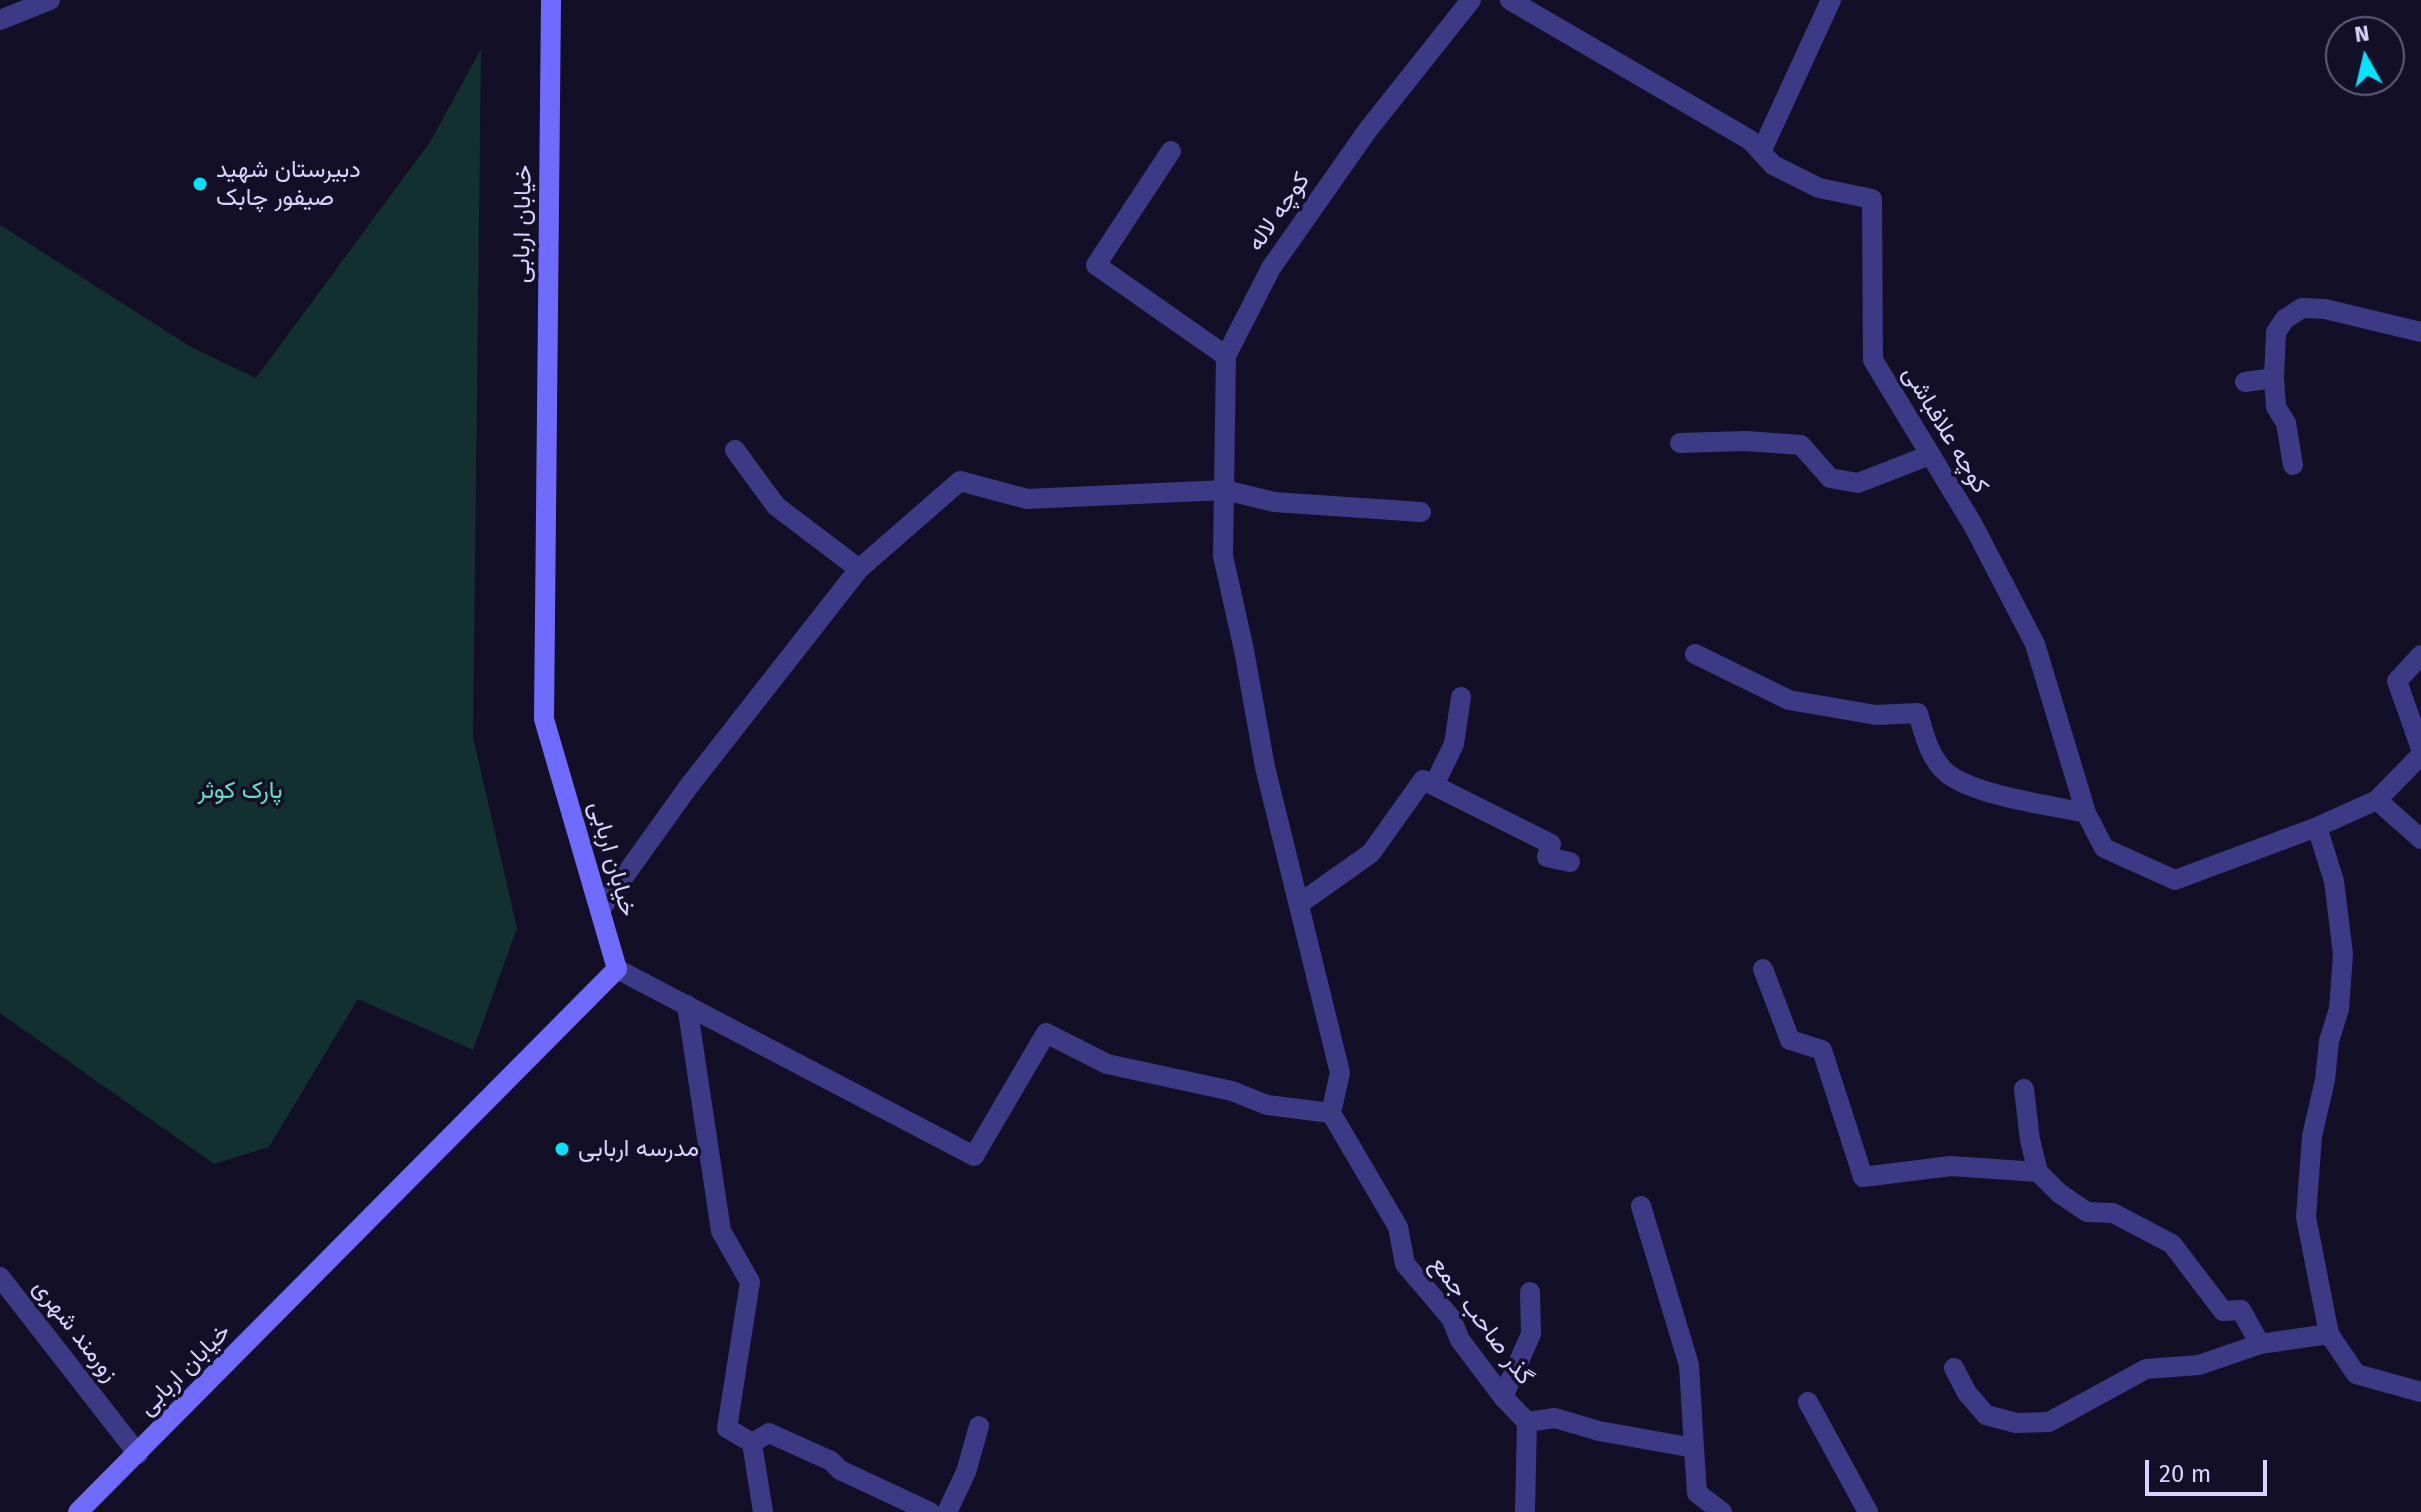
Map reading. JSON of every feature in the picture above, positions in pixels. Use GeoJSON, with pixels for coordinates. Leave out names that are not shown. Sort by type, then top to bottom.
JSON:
{"type":"FeatureCollection","features":[{"type":"Feature","properties":{"kind":"street"},"geometry":{"type":"LineString","coordinates":[[0,20],[50,0]]}},
{"type":"Feature","properties":{"kind":"street","name":"خیابان اربابی"},"geometry":{"type":"LineString","coordinates":[[78,1512],[617,969],[544,719],[551,0]]}},
{"type":"Feature","properties":{"kind":"street","name":"کوچه لاله"},"geometry":{"type":"LineString","coordinates":[[1331,1113],[1340,1073],[1265,767],[1223,556],[1226,356],[1271,268],[1367,131],[1471,0]]}},
{"type":"Feature","properties":{"kind":"street","name":"کوچه علافباشی"},"geometry":{"type":"LineString","coordinates":[[1510,0],[1750,140],[1773,165],[1819,188],[1872,199],[1873,360],[1973,525],[2035,644],[2086,813],[2104,848],[2175,880],[2317,827],[2377,800]]}},
{"type":"Feature","properties":{"kind":"street"},"geometry":{"type":"LineString","coordinates":[[1761,152],[1831,0]]}},
{"type":"Feature","properties":{"kind":"street"},"geometry":{"type":"LineString","coordinates":[[1171,151],[1096,265],[1226,356]]}},
{"type":"Feature","properties":{"kind":"street"},"geometry":{"type":"LineString","coordinates":[[2293,465],[2286,423],[2276,407],[2274,378],[2276,332],[2285,319],[2302,308],[2325,309],[2421,332]]}},
{"type":"Feature","properties":{"kind":"street"},"geometry":{"type":"LineString","coordinates":[[2245,382],[2274,378]]}},
{"type":"Feature","properties":{"kind":"street"},"geometry":{"type":"LineString","coordinates":[[1680,443],[1746,441],[1801,445],[1830,478],[1858,483],[1930,455]]}},
{"type":"Feature","properties":{"kind":"street"},"geometry":{"type":"LineString","coordinates":[[735,450],[776,506],[859,569]]}},
{"type":"Feature","properties":{"kind":"street"},"geometry":{"type":"LineString","coordinates":[[600,910],[689,786],[859,569],[960,481],[1027,499],[1225,490],[1274,502],[1421,512]]}},
{"type":"Feature","properties":{"kind":"street"},"geometry":{"type":"LineString","coordinates":[[1695,654],[1789,700],[1876,715],[1918,713],[1929,750],[1946,773],[1971,787],[2086,813]]}},
{"type":"Feature","properties":{"kind":"street"},"geometry":{"type":"LineString","coordinates":[[2421,655],[2397,681],[2421,752],[2377,800],[2421,839]]}},
{"type":"Feature","properties":{"kind":"street"},"geometry":{"type":"LineString","coordinates":[[1434,785],[1454,744],[1461,697]]}},
{"type":"Feature","properties":{"kind":"street"},"geometry":{"type":"LineString","coordinates":[[1299,904],[1371,853],[1423,780],[1551,844],[1547,857],[1570,862]]}},
{"type":"Feature","properties":{"kind":"street"},"geometry":{"type":"LineString","coordinates":[[2317,827],[2334,881],[2343,954],[2339,1009],[2329,1041],[2325,1080],[2312,1136],[2306,1217],[2329,1334],[2356,1374],[2421,1392]]}},
{"type":"Feature","properties":{"kind":"street"},"geometry":{"type":"LineString","coordinates":[[617,969],[974,1156],[1046,1033],[1107,1064],[1232,1091],[1267,1105],[1331,1113]]}},
{"type":"Feature","properties":{"kind":"street"},"geometry":{"type":"LineString","coordinates":[[1763,969],[1790,1040],[1822,1050],[1863,1177],[1951,1166],[2038,1172]]}},
{"type":"Feature","properties":{"kind":"street"},"geometry":{"type":"LineString","coordinates":[[687,1005],[721,1231],[750,1282],[727,1428],[752,1443],[763,1512]]}},
{"type":"Feature","properties":{"kind":"street"},"geometry":{"type":"LineString","coordinates":[[2024,1089],[2030,1140],[2038,1172],[2059,1193],[2087,1212],[2113,1213],[2172,1244],[2223,1311],[2241,1310],[2260,1344]]}},
{"type":"Feature","properties":{"kind":"street","name":"گذر صاحب جمع"},"geometry":{"type":"LineString","coordinates":[[1331,1113],[1398,1227],[1405,1264],[1451,1318],[1460,1340],[1503,1397],[1527,1422],[1555,1418],[1599,1431],[1694,1448]]}},
{"type":"Feature","properties":{"kind":"street"},"geometry":{"type":"LineString","coordinates":[[1641,1206],[1689,1365],[1697,1493],[1722,1512]]}},
{"type":"Feature","properties":{"kind":"street","name":"زورمند شهری"},"geometry":{"type":"LineString","coordinates":[[0,1277],[138,1454]]}},
{"type":"Feature","properties":{"kind":"street"},"geometry":{"type":"LineString","coordinates":[[1503,1397],[1531,1334],[1530,1292]]}},
{"type":"Feature","properties":{"kind":"street"},"geometry":{"type":"LineString","coordinates":[[1954,1368],[1967,1393],[1986,1415],[2016,1423],[2049,1422],[2146,1369],[2199,1365],[2260,1344],[2329,1334]]}},
{"type":"Feature","properties":{"kind":"street"},"geometry":{"type":"LineString","coordinates":[[1808,1402],[1868,1512]]}},
{"type":"Feature","properties":{"kind":"street"},"geometry":{"type":"LineString","coordinates":[[1525,1512],[1527,1422]]}},
{"type":"Feature","properties":{"kind":"street"},"geometry":{"type":"LineString","coordinates":[[947,1512],[966,1472],[979,1426]]}},
{"type":"Feature","properties":{"kind":"street"},"geometry":{"type":"LineString","coordinates":[[752,1443],[769,1433],[930,1512]]}},
{"type":"Feature","properties":{"kind":"green space","name":"پارک کوثر"},"geometry":{"type":"Polygon","coordinates":[[[481,49],[473,737],[517,928],[473,1050],[358,999],[269,1147],[214,1164],[0,1013],[0,225],[191,347],[256,378],[430,142],[481,49]]]}},
{"type":"Feature","properties":{"kind":"place","name":"دبیرستان شهید صیفور چابک"},"geometry":{"type":"Point","coordinates":[200,184]}},
{"type":"Feature","properties":{"kind":"place","name":"مدرسه اربابی"},"geometry":{"type":"Point","coordinates":[562,1149]}}]}
